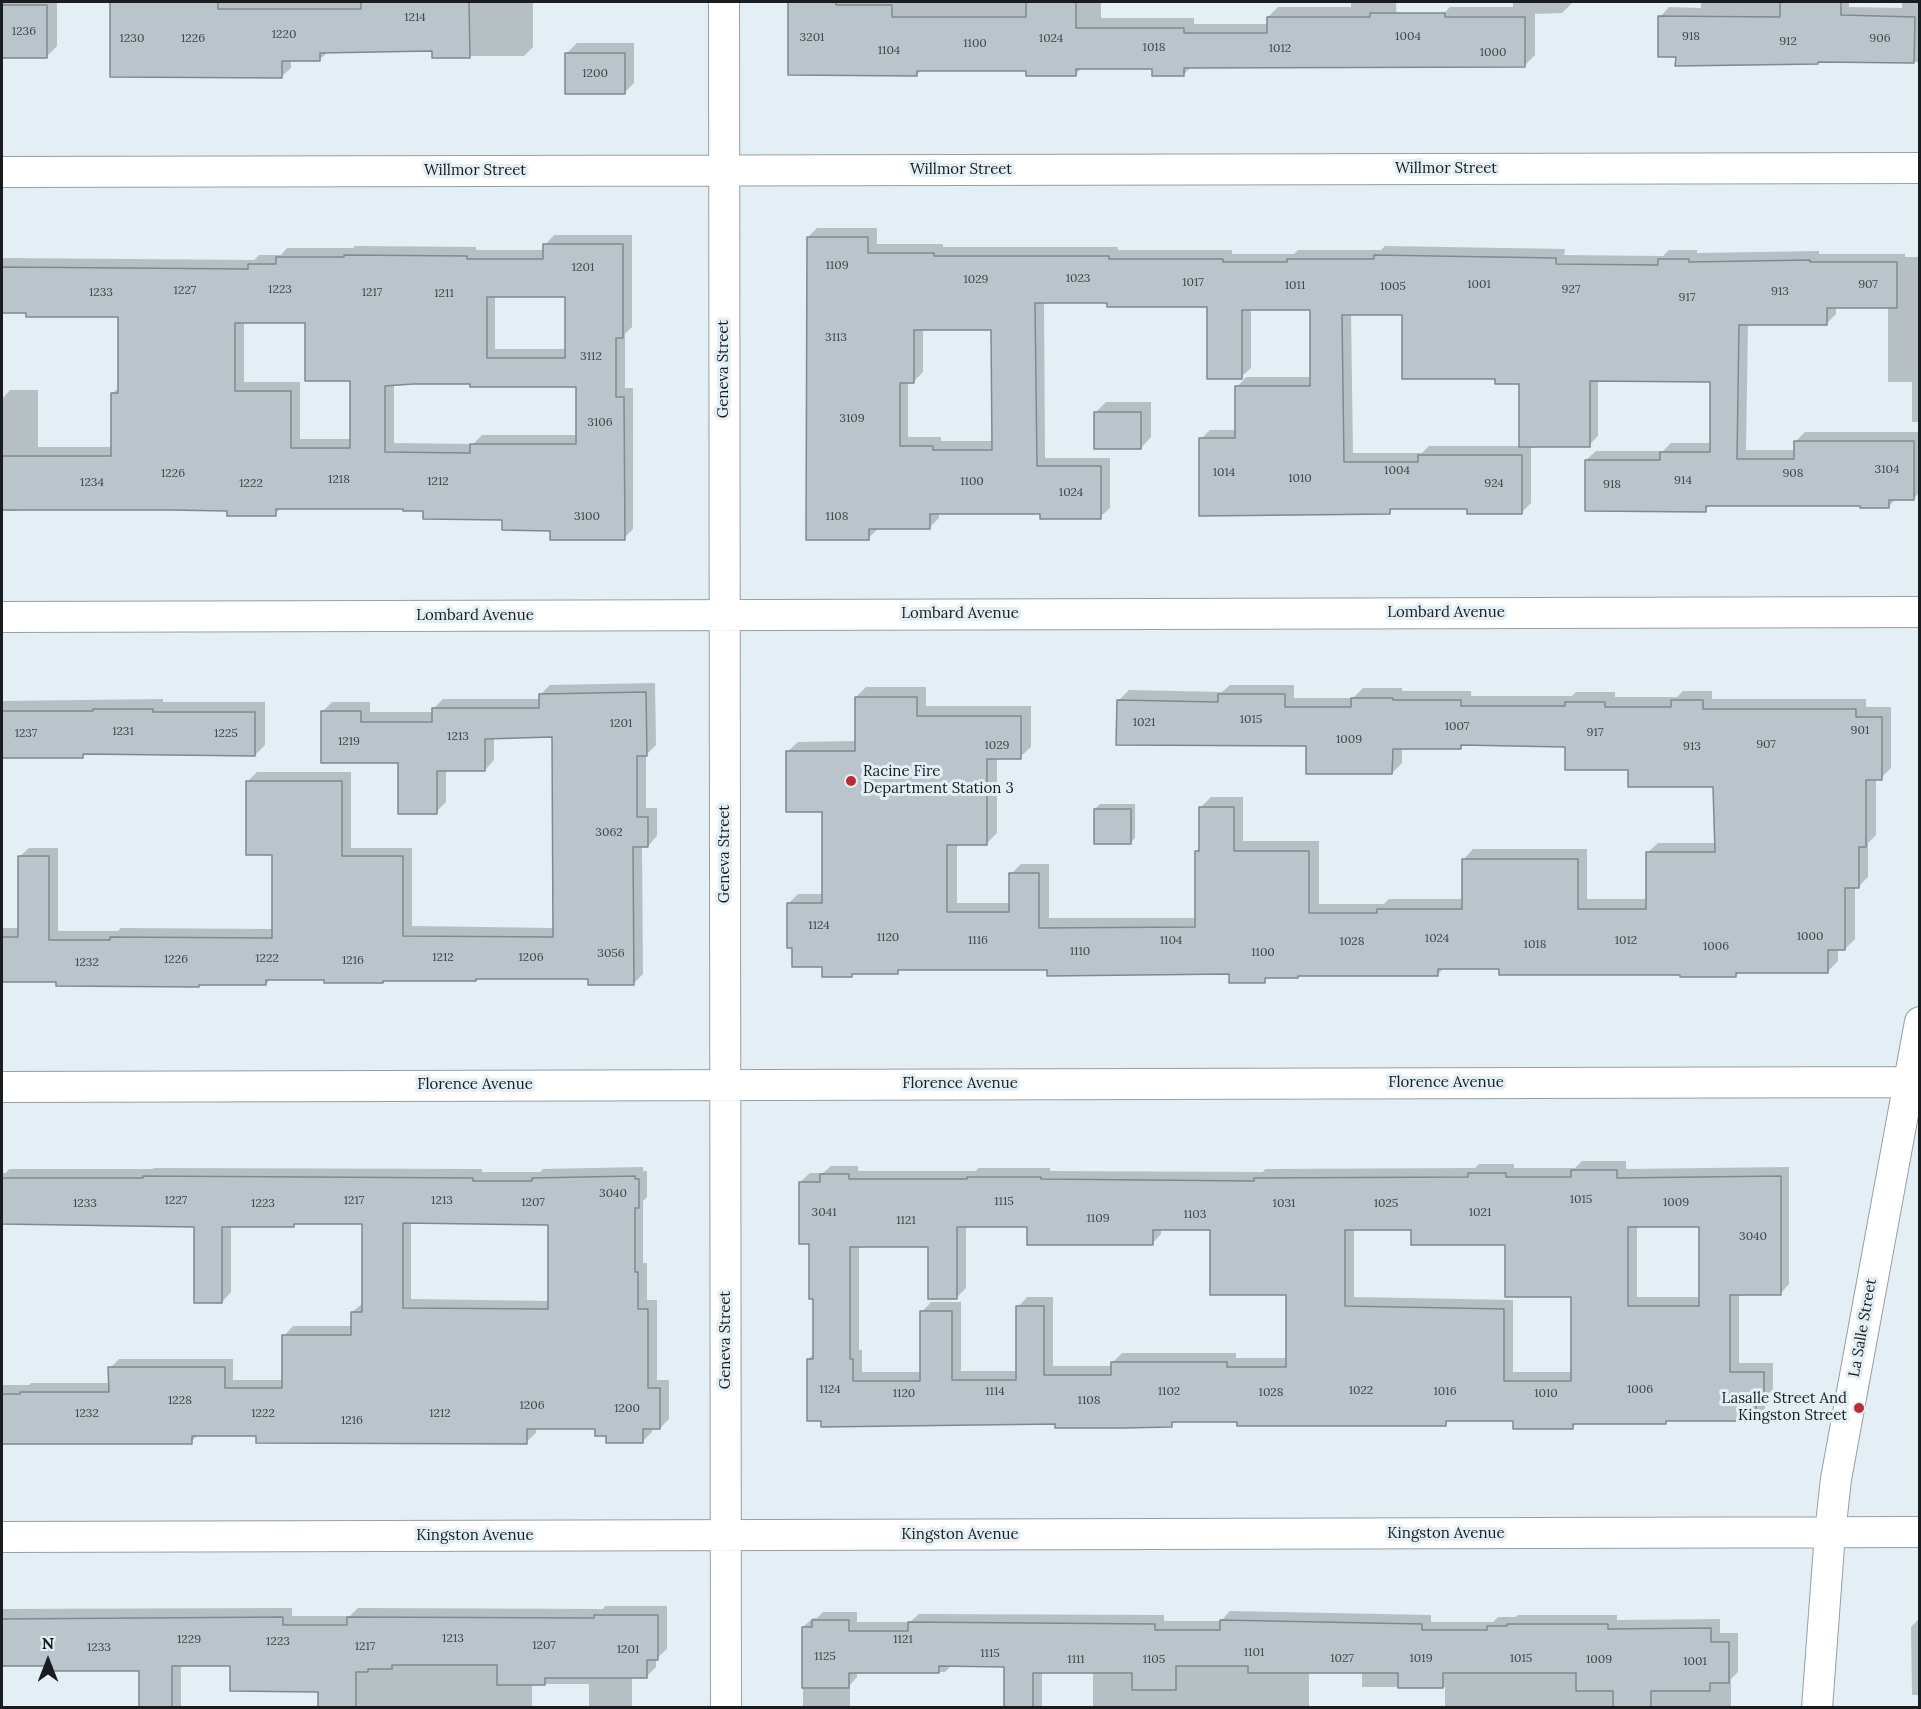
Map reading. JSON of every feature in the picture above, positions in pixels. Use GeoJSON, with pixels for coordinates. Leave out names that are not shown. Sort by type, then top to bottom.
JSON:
{"type":"FeatureCollection","features":[{"type":"Feature","properties":{"kind":"street","name":"Geneva Street"},"geometry":{"type":"LineString","coordinates":[[724,2],[726,1707]]}},
{"type":"Feature","properties":{"kind":"street","name":"Willmor Street"},"geometry":{"type":"LineString","coordinates":[[2,172],[1920,168]]}},
{"type":"Feature","properties":{"kind":"street","name":"Lombard Avenue"},"geometry":{"type":"LineString","coordinates":[[2,617],[1920,612]]}},
{"type":"Feature","properties":{"kind":"street","name":"La Salle Street"},"geometry":{"type":"LineString","coordinates":[[1817,1707],[1836,1479],[1913,1082],[1920,1022]]}},
{"type":"Feature","properties":{"kind":"street","name":"Florence Avenue"},"geometry":{"type":"LineString","coordinates":[[2,1087],[1913,1082]]}},
{"type":"Feature","properties":{"kind":"street","name":"Kingston Avenue"},"geometry":{"type":"LineString","coordinates":[[2,1537],[1920,1533]]}},
{"type":"Feature","properties":{"kind":"building"},"geometry":{"type":"Polygon","coordinates":[[[110,2],[218,2],[218,9],[361,9],[361,2],[469,2],[470,58],[432,58],[432,51],[320,53],[320,61],[282,61],[282,78],[110,77],[110,2]]]}},
{"type":"Feature","properties":{"kind":"building"},"geometry":{"type":"Polygon","coordinates":[[[788,2],[892,5],[892,17],[1026,17],[1026,2],[1076,2],[1076,28],[1184,28],[1184,33],[1267,33],[1267,17],[1370,17],[1370,13],[1445,13],[1445,17],[1525,17],[1525,67],[1184,68],[1184,76],[1152,76],[1152,69],[1076,69],[1076,76],[1026,76],[1026,71],[917,71],[917,76],[788,75],[788,2]]]}},
{"type":"Feature","properties":{"kind":"building"},"geometry":{"type":"Polygon","coordinates":[[[1780,2],[1841,2],[1841,15],[1915,17],[1914,63],[1818,62],[1818,64],[1675,66],[1676,57],[1658,57],[1658,16],[1780,17],[1780,2]]]}},
{"type":"Feature","properties":{"kind":"building"},"geometry":{"type":"Polygon","coordinates":[[[2,5],[47,5],[47,58],[2,58],[2,5]]]}},
{"type":"Feature","properties":{"kind":"building"},"geometry":{"type":"Polygon","coordinates":[[[565,53],[625,53],[625,94],[565,94],[565,53]]]}},
{"type":"Feature","properties":{"kind":"building"},"geometry":{"type":"Polygon","coordinates":[[[807,237],[868,237],[868,253],[934,253],[934,256],[1109,256],[1109,259],[1223,259],[1223,262],[1287,262],[1287,259],[1374,259],[1374,255],[1556,258],[1556,264],[1658,265],[1658,259],[1689,259],[1689,262],[1810,260],[1810,262],[1897,262],[1897,308],[1827,308],[1827,325],[1739,325],[1737,459],[1794,459],[1794,441],[1914,441],[1914,500],[1889,500],[1889,508],[1706,506],[1706,512],[1585,511],[1585,460],[1660,460],[1660,452],[1710,452],[1710,382],[1590,381],[1590,447],[1519,447],[1519,384],[1495,384],[1495,379],[1402,379],[1402,315],[1342,315],[1344,462],[1418,462],[1418,455],[1522,455],[1522,514],[1467,514],[1467,509],[1390,509],[1390,514],[1199,516],[1199,438],[1235,438],[1235,386],[1310,386],[1310,310],[1242,310],[1242,379],[1207,379],[1207,307],[1107,307],[1107,303],[1035,303],[1037,466],[1101,466],[1101,519],[1040,519],[1040,514],[930,514],[930,529],[869,529],[869,540],[806,540],[807,237]],[[914,330],[914,383],[900,383],[900,446],[933,446],[933,450],[992,450],[991,330],[914,330]]]}},
{"type":"Feature","properties":{"kind":"building"},"geometry":{"type":"Polygon","coordinates":[[[543,244],[623,244],[623,338],[616,338],[616,397],[624,397],[625,540],[550,540],[550,531],[502,530],[502,520],[423,519],[423,511],[403,511],[403,509],[276,509],[276,516],[227,516],[227,511],[2,510],[2,456],[111,456],[111,393],[118,393],[118,317],[26,317],[26,313],[2,313],[2,267],[248,269],[248,264],[276,264],[276,257],[344,257],[344,255],[543,259],[543,244]],[[487,297],[487,358],[565,358],[565,297],[487,297]],[[235,323],[235,391],[291,391],[291,448],[350,448],[350,381],[305,381],[305,323],[235,323]],[[470,384],[385,386],[385,452],[470,453],[470,444],[576,444],[576,387],[470,387],[470,384]]]}},
{"type":"Feature","properties":{"kind":"building"},"geometry":{"type":"Polygon","coordinates":[[[1094,412],[1141,412],[1141,449],[1094,449],[1094,412]]]}},
{"type":"Feature","properties":{"kind":"building"},"geometry":{"type":"Polygon","coordinates":[[[646,692],[647,756],[637,756],[637,817],[648,817],[648,847],[633,847],[634,985],[588,985],[588,979],[476,979],[476,981],[383,981],[383,983],[266,980],[266,985],[199,985],[199,987],[56,986],[56,982],[2,982],[2,937],[18,937],[18,856],[49,856],[49,940],[110,940],[110,937],[272,938],[272,855],[246,855],[246,781],[342,781],[342,856],[403,856],[403,936],[553,937],[552,737],[485,739],[485,771],[437,771],[437,814],[398,814],[398,763],[321,763],[321,711],[361,711],[361,722],[432,722],[432,708],[539,708],[539,694],[646,692]]]}},
{"type":"Feature","properties":{"kind":"building"},"geometry":{"type":"Polygon","coordinates":[[[1218,694],[1285,694],[1285,707],[1351,707],[1351,698],[1461,700],[1461,706],[1565,706],[1565,702],[1605,702],[1605,707],[1671,707],[1671,700],[1703,700],[1703,709],[1856,709],[1856,717],[1882,717],[1882,780],[1866,780],[1866,847],[1859,847],[1859,888],[1845,888],[1845,950],[1828,950],[1828,973],[1736,973],[1736,977],[1499,975],[1499,969],[1438,969],[1438,976],[1298,976],[1298,978],[1265,978],[1265,983],[1229,983],[1229,974],[1047,976],[1047,970],[898,970],[898,974],[852,974],[852,977],[822,977],[822,967],[792,967],[792,948],[787,948],[787,903],[822,903],[822,812],[786,812],[786,751],[855,751],[855,697],[917,697],[917,716],[1021,716],[1021,759],[987,759],[987,845],[947,845],[947,912],[1009,912],[1009,873],[1039,873],[1039,928],[1195,927],[1195,851],[1199,851],[1199,807],[1234,807],[1234,851],[1309,851],[1309,913],[1377,913],[1377,909],[1462,909],[1462,859],[1578,859],[1578,909],[1646,909],[1646,852],[1715,852],[1713,787],[1628,787],[1628,770],[1565,770],[1565,747],[1461,745],[1461,749],[1393,749],[1392,774],[1306,774],[1306,746],[1116,745],[1117,700],[1218,702],[1218,694]]]}},
{"type":"Feature","properties":{"kind":"building"},"geometry":{"type":"Polygon","coordinates":[[[93,709],[153,709],[153,712],[255,712],[255,756],[83,754],[83,758],[2,758],[2,711],[93,711],[93,709]]]}},
{"type":"Feature","properties":{"kind":"building"},"geometry":{"type":"Polygon","coordinates":[[[1094,809],[1131,809],[1131,844],[1094,844],[1094,809]]]}},
{"type":"Feature","properties":{"kind":"building"},"geometry":{"type":"Polygon","coordinates":[[[1571,1170],[1617,1170],[1617,1178],[1781,1176],[1781,1295],[1730,1295],[1730,1372],[1764,1372],[1764,1400],[1756,1400],[1756,1421],[1573,1424],[1573,1429],[1513,1429],[1513,1421],[1446,1421],[1446,1426],[1237,1426],[1237,1422],[1172,1422],[1172,1427],[1055,1428],[1055,1424],[821,1427],[821,1421],[807,1421],[807,1359],[813,1359],[813,1299],[809,1299],[809,1244],[799,1244],[799,1182],[820,1182],[820,1174],[849,1174],[849,1179],[1041,1177],[1041,1179],[1254,1181],[1254,1178],[1468,1177],[1468,1173],[1506,1173],[1506,1177],[1571,1177],[1571,1170]],[[957,1227],[957,1299],[928,1299],[928,1247],[850,1247],[850,1359],[853,1359],[853,1381],[920,1381],[920,1311],[952,1311],[952,1380],[1016,1380],[1016,1306],[1044,1306],[1044,1375],[1111,1375],[1111,1362],[1227,1362],[1227,1367],[1286,1367],[1286,1295],[1210,1295],[1210,1230],[1153,1230],[1153,1245],[1027,1245],[1027,1227],[957,1227]],[[1628,1227],[1628,1306],[1699,1306],[1699,1227],[1628,1227]],[[1345,1230],[1345,1306],[1504,1309],[1504,1381],[1571,1381],[1571,1297],[1505,1297],[1505,1245],[1411,1245],[1411,1230],[1345,1230]]]}},
{"type":"Feature","properties":{"kind":"building"},"geometry":{"type":"Polygon","coordinates":[[[143,1176],[473,1178],[473,1181],[532,1181],[532,1178],[635,1176],[635,1179],[639,1179],[639,1208],[635,1208],[635,1272],[638,1272],[638,1309],[648,1309],[648,1388],[660,1388],[660,1429],[643,1429],[643,1443],[606,1443],[606,1436],[595,1436],[595,1429],[527,1429],[527,1444],[256,1443],[256,1436],[192,1436],[192,1444],[2,1444],[2,1394],[109,1392],[108,1367],[225,1367],[225,1388],[282,1388],[282,1335],[351,1335],[351,1312],[362,1312],[362,1224],[222,1227],[222,1303],[194,1303],[194,1227],[2,1224],[2,1178],[143,1178],[143,1176]],[[403,1223],[403,1308],[548,1309],[548,1225],[403,1223]]]}},
{"type":"Feature","properties":{"kind":"building"},"geometry":{"type":"Polygon","coordinates":[[[594,1615],[658,1615],[658,1660],[647,1660],[647,1678],[545,1678],[545,1685],[497,1685],[497,1665],[392,1665],[392,1669],[368,1669],[368,1672],[356,1672],[356,1707],[318,1707],[318,1692],[230,1691],[230,1666],[172,1666],[172,1707],[139,1707],[139,1671],[52,1671],[52,1666],[2,1666],[2,1619],[283,1617],[283,1625],[347,1625],[347,1617],[594,1618],[594,1615]]]}},
{"type":"Feature","properties":{"kind":"building"},"geometry":{"type":"Polygon","coordinates":[[[812,1620],[849,1620],[849,1631],[908,1631],[908,1622],[1155,1624],[1155,1630],[1220,1630],[1220,1620],[1422,1624],[1422,1630],[1487,1630],[1487,1626],[1507,1626],[1507,1624],[1608,1624],[1608,1629],[1711,1628],[1711,1642],[1729,1642],[1729,1683],[1710,1683],[1710,1691],[1651,1691],[1651,1707],[1613,1707],[1613,1691],[1576,1691],[1576,1673],[1443,1673],[1443,1688],[1398,1688],[1398,1673],[1248,1673],[1248,1666],[1176,1666],[1176,1690],[1132,1690],[1132,1673],[1033,1673],[1033,1707],[1004,1707],[1004,1667],[939,1666],[939,1673],[849,1673],[849,1688],[802,1688],[802,1627],[812,1627],[812,1620]]]}},
{"type":"Feature","properties":{"kind":"place","name":"Racine Fire Department Station 3"},"geometry":{"type":"Point","coordinates":[851,781]}},
{"type":"Feature","properties":{"kind":"place","name":"Lasalle Street And Kingston Street"},"geometry":{"type":"Point","coordinates":[1859,1408]}}]}
